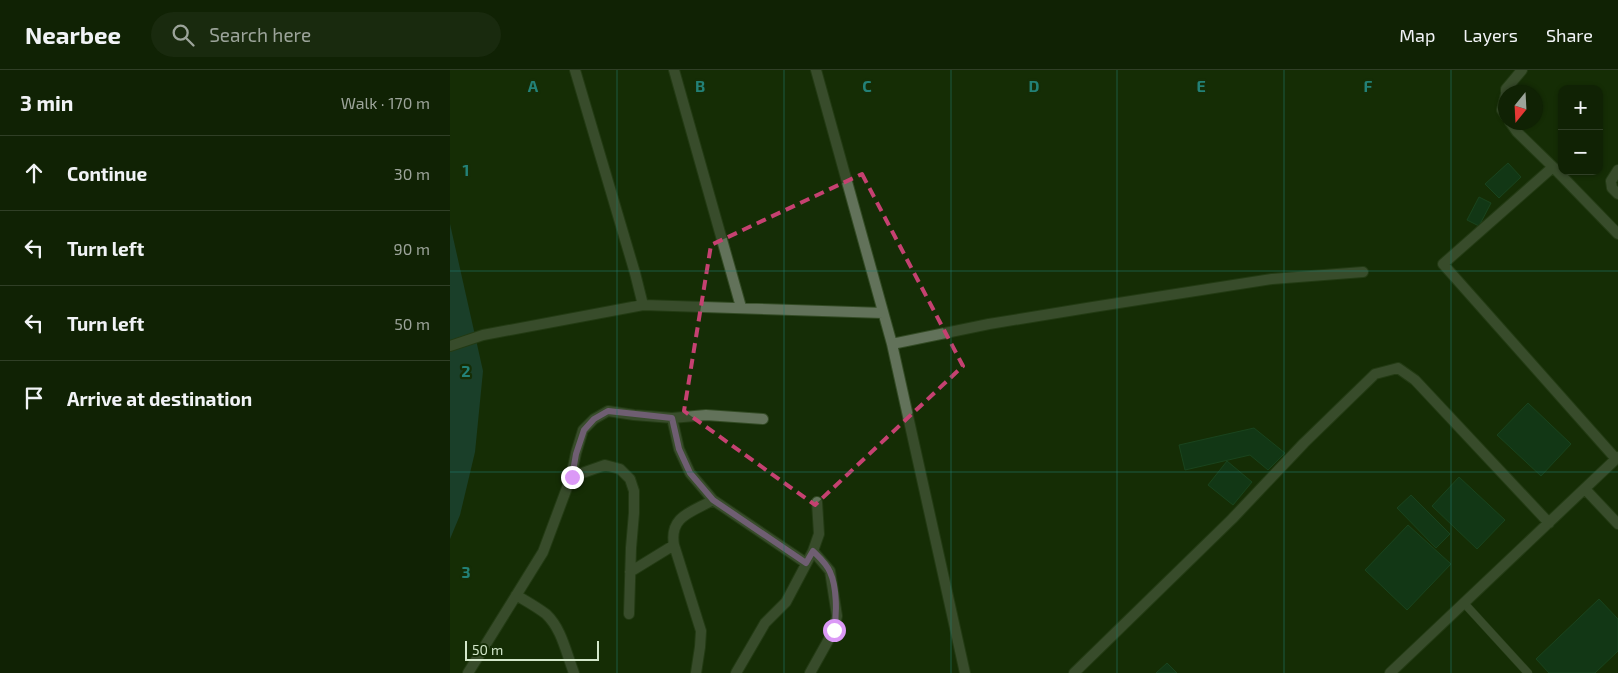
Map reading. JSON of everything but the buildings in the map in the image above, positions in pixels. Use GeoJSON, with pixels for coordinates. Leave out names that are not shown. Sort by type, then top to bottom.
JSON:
{"type":"FeatureCollection","features":[{"type":"Feature","properties":{"kind":"street"},"geometry":{"type":"LineString","coordinates":[[575,70],[636,273],[643,305]]}},
{"type":"Feature","properties":{"kind":"street"},"geometry":{"type":"LineString","coordinates":[[674,70],[741,307]]}},
{"type":"Feature","properties":{"kind":"street"},"geometry":{"type":"LineString","coordinates":[[816,70],[892,344],[965,673]]}},
{"type":"Feature","properties":{"kind":"street"},"geometry":{"type":"LineString","coordinates":[[1509,85],[1522,70]]}},
{"type":"Feature","properties":{"kind":"street"},"geometry":{"type":"LineString","coordinates":[[1516,130],[1618,234]]}},
{"type":"Feature","properties":{"kind":"street"},"geometry":{"type":"LineString","coordinates":[[1390,673],[1617,458],[1443,264],[1553,167]]}},
{"type":"Feature","properties":{"kind":"street"},"geometry":{"type":"LineString","coordinates":[[1618,170],[1611,181],[1612,188],[1618,194]]}},
{"type":"Feature","properties":{"kind":"street"},"geometry":{"type":"LineString","coordinates":[[892,344],[989,324],[1272,279],[1363,272]]}},
{"type":"Feature","properties":{"kind":"street"},"geometry":{"type":"LineString","coordinates":[[450,346],[483,335],[643,305],[884,313]]}},
{"type":"Feature","properties":{"kind":"street"},"geometry":{"type":"LineString","coordinates":[[1074,673],[1232,519],[1304,443],[1375,374],[1398,368],[1415,380],[1549,523]]}},
{"type":"Feature","properties":{"kind":"street"},"geometry":{"type":"LineString","coordinates":[[468,673],[543,552],[572,477],[576,454],[584,430],[594,419],[608,411],[672,418],[706,415],[763,419]]}},
{"type":"Feature","properties":{"kind":"street"},"geometry":{"type":"LineString","coordinates":[[672,418],[679,449],[690,473],[713,500],[806,563]]}},
{"type":"Feature","properties":{"kind":"street"},"geometry":{"type":"LineString","coordinates":[[572,477],[605,465],[620,469],[630,479],[634,491],[634,513],[629,614]]}},
{"type":"Feature","properties":{"kind":"street"},"geometry":{"type":"LineString","coordinates":[[1585,489],[1618,524]]}},
{"type":"Feature","properties":{"kind":"street"},"geometry":{"type":"LineString","coordinates":[[696,673],[701,630],[672,534],[674,526],[680,518],[713,500]]}},
{"type":"Feature","properties":{"kind":"street"},"geometry":{"type":"LineString","coordinates":[[736,673],[765,623],[786,602],[813,551],[819,534],[817,502]]}},
{"type":"Feature","properties":{"kind":"street"},"geometry":{"type":"LineString","coordinates":[[630,572],[674,545]]}},
{"type":"Feature","properties":{"kind":"street"},"geometry":{"type":"LineString","coordinates":[[810,673],[834,630],[837,616],[830,571],[813,551]]}},
{"type":"Feature","properties":{"kind":"street"},"geometry":{"type":"LineString","coordinates":[[516,595],[547,615],[563,640],[574,673]]}},
{"type":"Feature","properties":{"kind":"lane"},"geometry":{"type":"LineString","coordinates":[[1464,603],[1528,673]]}},
{"type":"Feature","properties":{"kind":"highlighted area"},"geometry":{"type":"Polygon","coordinates":[[[862,174],[963,366],[815,505],[684,411],[711,245],[862,174]]]}},
{"type":"Feature","properties":{"kind":"water"},"geometry":{"type":"Polygon","coordinates":[[[450,224],[483,371],[475,452],[460,515],[450,539],[450,224]]]}},
{"type":"Feature","properties":{"kind":"route"},"geometry":{"type":"LineString","coordinates":[[572,477],[576,454],[584,430],[594,419],[608,411],[672,418],[679,449],[690,473],[713,500],[806,563],[813,551],[825,564],[830,571],[833,583],[837,616],[834,630]]}}]}
